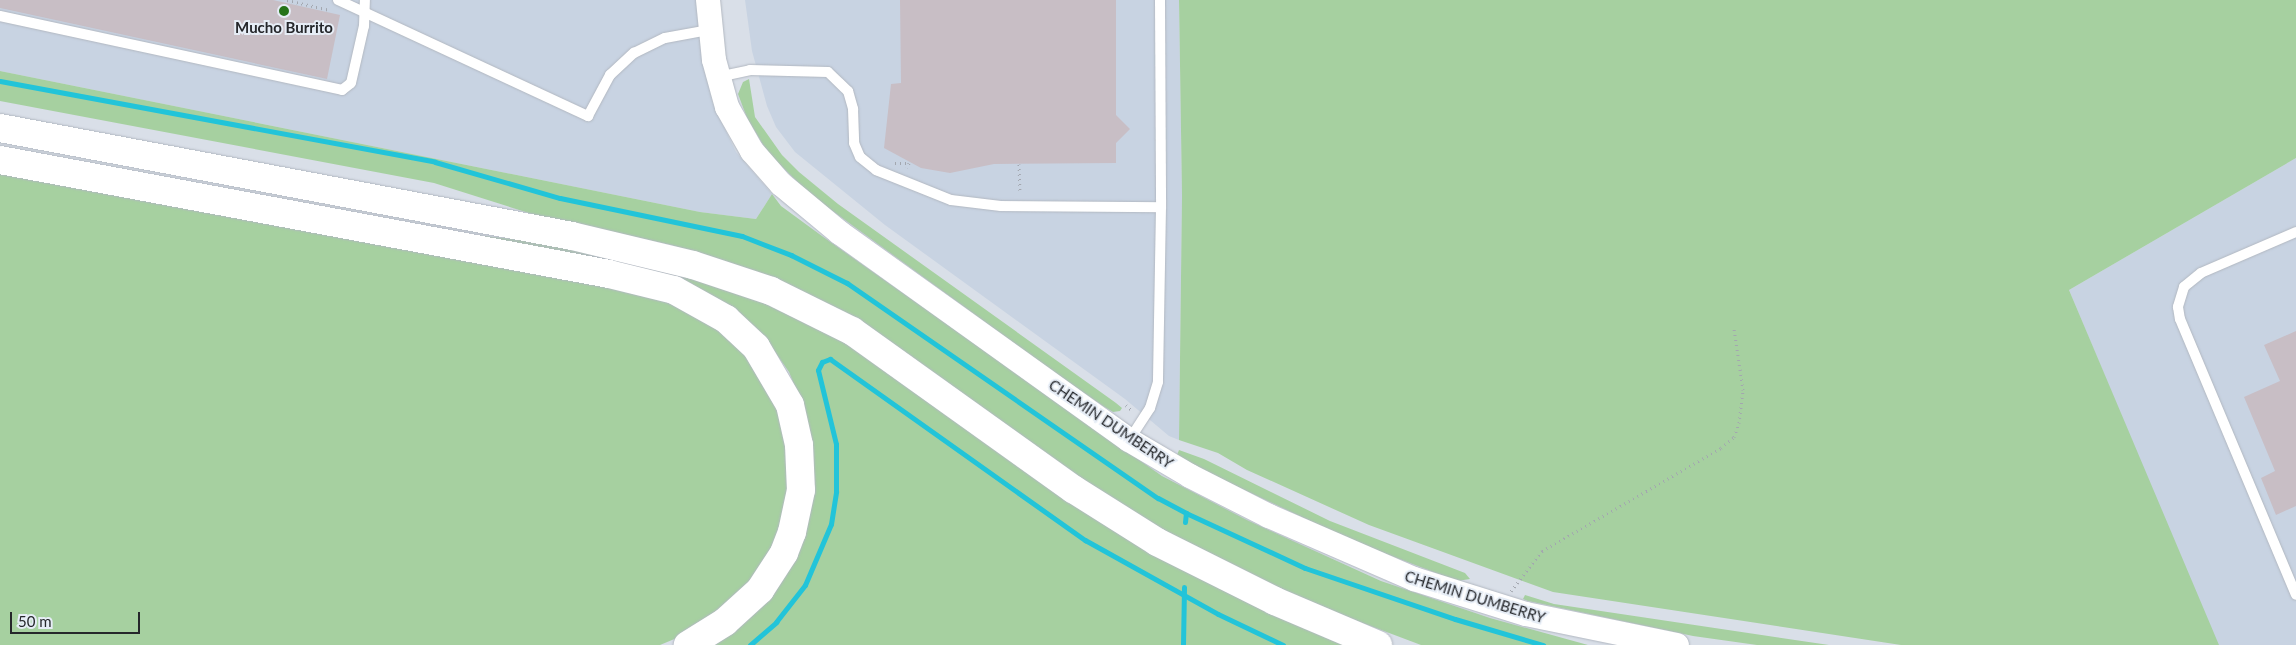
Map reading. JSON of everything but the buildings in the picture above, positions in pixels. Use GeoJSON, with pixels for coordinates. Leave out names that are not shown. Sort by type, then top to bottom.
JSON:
{"type":"FeatureCollection","features":[{"type":"Feature","properties":{"kind":"highway"},"geometry":{"type":"LineString","coordinates":[[0,128],[572,236],[693,265],[772,290],[852,331],[1072,489],[1157,542],[1275,601],[1378,645]]}},
{"type":"Feature","properties":{"kind":"highway"},"geometry":{"type":"LineString","coordinates":[[0,160],[609,274],[674,290],[726,319],[756,347],[790,405],[799,445],[801,490],[792,532],[784,553],[760,590],[725,622],[688,645]]}},
{"type":"Feature","properties":{"kind":"street","name":"CHEMIN DUMBERRY"},"geometry":{"type":"LineString","coordinates":[[708,0],[709,30],[717,77],[740,134],[766,168],[797,199],[1130,440],[1225,494],[1314,538],[1421,582],[1503,608],[1582,627],[1677,645]]}},
{"type":"Feature","properties":{"kind":"lane"},"geometry":{"type":"LineString","coordinates":[[338,0],[588,116],[610,75],[634,53],[665,38],[709,30]]}},
{"type":"Feature","properties":{"kind":"lane"},"geometry":{"type":"LineString","coordinates":[[0,16],[342,90],[351,83],[365,12],[365,0]]}},
{"type":"Feature","properties":{"kind":"lane"},"geometry":{"type":"LineString","coordinates":[[1130,440],[1150,408],[1158,382],[1161,207],[1160,0]]}},
{"type":"Feature","properties":{"kind":"lane"},"geometry":{"type":"LineString","coordinates":[[717,77],[750,70],[828,72],[848,91],[853,109],[854,143],[860,158],[876,170],[951,200],[1001,206],[1161,207]]}},
{"type":"Feature","properties":{"kind":"lane"},"geometry":{"type":"LineString","coordinates":[[2296,232],[2201,273],[2184,287],[2178,307],[2180,319],[2296,595]]}},
{"type":"Feature","properties":{"kind":"path"},"geometry":{"type":"LineString","coordinates":[[286,1],[336,11]]}},
{"type":"Feature","properties":{"kind":"path"},"geometry":{"type":"LineString","coordinates":[[1019,164],[1020,184]]}},
{"type":"Feature","properties":{"kind":"path"},"geometry":{"type":"LineString","coordinates":[[1503,608],[1515,584],[1542,551],[1721,448],[1734,437],[1739,423],[1743,390],[1734,328]]}},
{"type":"Feature","properties":{"kind":"shaded area"},"geometry":{"type":"Polygon","coordinates":[[[0,0],[699,0],[707,79],[713,104],[736,152],[772,194],[756,219],[700,212],[0,71],[0,0]]]}},
{"type":"Feature","properties":{"kind":"shaded area"},"geometry":{"type":"Polygon","coordinates":[[[745,0],[1179,0],[1182,196],[1179,440],[1169,436],[1125,399],[885,225],[795,152],[776,127],[767,106],[752,51],[745,0]]]}},
{"type":"Feature","properties":{"kind":"shaded area"},"geometry":{"type":"Polygon","coordinates":[[[2296,158],[2296,645],[2217,645],[2069,290],[2296,158]]]}},
{"type":"Feature","properties":{"kind":"green space"},"geometry":{"type":"Polygon","coordinates":[[[1179,0],[2296,0],[2296,158],[2069,290],[2219,645],[1901,645],[1553,592],[1369,525],[1247,470],[1218,453],[1179,440],[1182,196],[1179,0]]]}},
{"type":"Feature","properties":{"kind":"green space"},"geometry":{"type":"Polygon","coordinates":[[[0,71],[700,212],[756,219],[772,194],[781,206],[822,236],[1162,476],[1247,520],[1381,581],[1490,618],[1588,645],[1421,645],[1299,599],[1179,540],[1131,512],[777,279],[671,245],[535,215],[434,183],[0,101],[0,71]]]}},
{"type":"Feature","properties":{"kind":"green space"},"geometry":{"type":"Polygon","coordinates":[[[749,79],[755,117],[782,155],[799,172],[838,204],[1116,403],[1122,408],[1120,411],[1113,412],[1059,376],[812,196],[768,153],[747,118],[738,94],[743,82],[749,79]]]}},
{"type":"Feature","properties":{"kind":"green space"},"geometry":{"type":"Polygon","coordinates":[[[0,172],[617,288],[690,306],[757,363],[786,427],[789,499],[769,555],[750,583],[696,630],[660,645],[0,645],[0,172]]]}},
{"type":"Feature","properties":{"kind":"green space"},"geometry":{"type":"Polygon","coordinates":[[[454,233],[559,244],[753,295],[826,328],[1350,645],[706,645],[765,598],[804,409],[789,372],[768,342],[739,313],[454,233]]]}},
{"type":"Feature","properties":{"kind":"green space"},"geometry":{"type":"Polygon","coordinates":[[[1179,450],[1204,459],[1330,521],[1465,573],[1470,579],[1457,581],[1355,542],[1204,471],[1177,455],[1179,450]]]}},
{"type":"Feature","properties":{"kind":"green space"},"geometry":{"type":"Polygon","coordinates":[[[1525,595],[1554,604],[1829,645],[1757,645],[1693,636],[1528,601],[1523,599],[1525,595]]]}},
{"type":"Feature","properties":{"kind":"waterway"},"geometry":{"type":"LineString","coordinates":[[0,81],[435,162],[560,198],[742,236],[791,255],[847,283],[1158,498],[1186,513],[1305,568],[1455,619],[1543,645]]}},
{"type":"Feature","properties":{"kind":"waterway"},"geometry":{"type":"LineString","coordinates":[[750,645],[776,622],[805,585],[831,524],[836,491],[836,444],[818,370],[822,362],[830,359],[1085,540],[1218,614],[1283,645]]}},
{"type":"Feature","properties":{"kind":"waterway"},"geometry":{"type":"LineString","coordinates":[[1185,522],[1186,513]]}},
{"type":"Feature","properties":{"kind":"waterway"},"geometry":{"type":"LineString","coordinates":[[1183,645],[1184,587]]}},
{"type":"Feature","properties":{"kind":"place","name":"Mucho Burrito"},"geometry":{"type":"Point","coordinates":[284,11]}}]}
